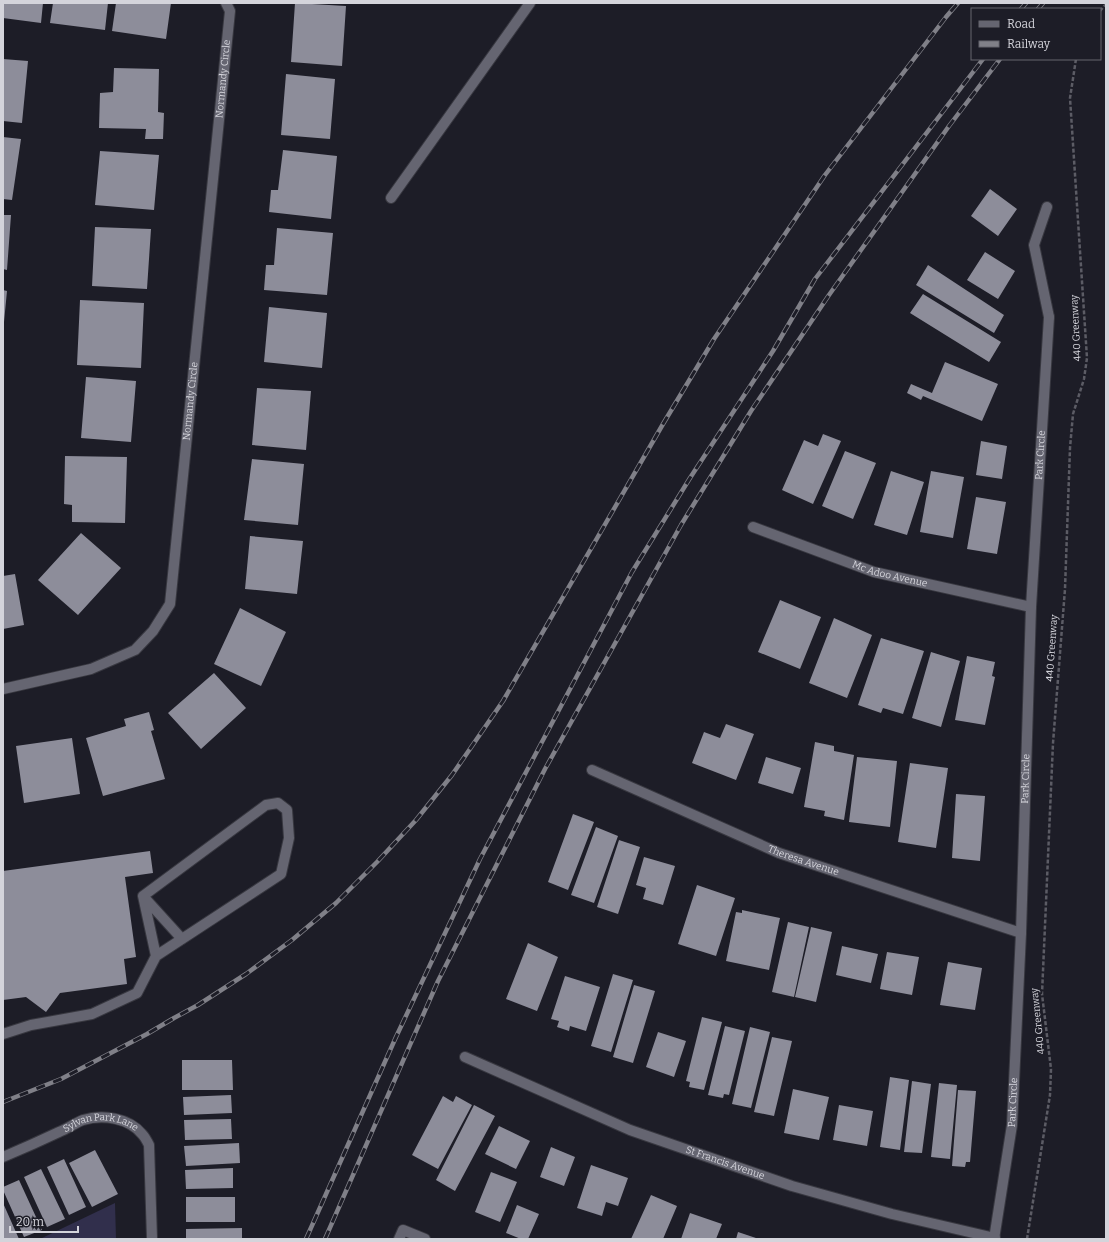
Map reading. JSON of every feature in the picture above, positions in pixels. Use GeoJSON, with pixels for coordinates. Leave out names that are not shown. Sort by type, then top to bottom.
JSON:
{"type":"FeatureCollection","features":[{"type":"Feature","properties":{"kind":"street","name":"Normandy Circle"},"geometry":{"type":"LineString","coordinates":[[3,689],[91,669],[135,650],[153,631],[170,604],[230,11],[226,3]]}},
{"type":"Feature","properties":{"kind":"street"},"geometry":{"type":"LineString","coordinates":[[391,198],[530,3]]}},
{"type":"Feature","properties":{"kind":"street","name":"Park Circle"},"geometry":{"type":"LineString","coordinates":[[995,1239],[1012,1125],[1021,933],[1031,607],[1049,317],[1034,244],[1047,207]]}},
{"type":"Feature","properties":{"kind":"street","name":"Mc Adoo Avenue"},"geometry":{"type":"LineString","coordinates":[[753,527],[874,572],[1031,607]]}},
{"type":"Feature","properties":{"kind":"street","name":"Theresa Avenue"},"geometry":{"type":"LineString","coordinates":[[592,770],[779,854],[1021,933]]}},
{"type":"Feature","properties":{"kind":"street"},"geometry":{"type":"LineString","coordinates":[[3,1034],[31,1025],[92,1014],[137,992],[156,956],[281,874],[289,838],[287,810],[278,803],[266,805],[143,896]]}},
{"type":"Feature","properties":{"kind":"street"},"geometry":{"type":"LineString","coordinates":[[143,896],[182,939]]}},
{"type":"Feature","properties":{"kind":"street"},"geometry":{"type":"LineString","coordinates":[[143,896],[156,956]]}},
{"type":"Feature","properties":{"kind":"street","name":"St Francis Avenue"},"geometry":{"type":"LineString","coordinates":[[465,1057],[630,1130],[792,1186],[892,1214],[995,1239]]}},
{"type":"Feature","properties":{"kind":"street","name":"Sylvan Park Lane"},"geometry":{"type":"LineString","coordinates":[[3,1157],[60,1132],[82,1120],[95,1117],[108,1117],[121,1120],[132,1125],[142,1134],[149,1145],[152,1239]]}},
{"type":"Feature","properties":{"kind":"street"},"geometry":{"type":"LineString","coordinates":[[399,1239],[403,1230],[425,1239]]}},
{"type":"Feature","properties":{"kind":"path","name":"440 Greenway"},"geometry":{"type":"LineString","coordinates":[[1027,1239],[1050,1095],[1051,1069],[1042,994],[1053,743],[1065,589],[1071,434],[1073,414],[1084,379],[1087,358],[1070,98],[1076,60]]}},
{"type":"Feature","properties":{"kind":"shaded area"},"geometry":{"type":"Polygon","coordinates":[[[115,1203],[116,1239],[40,1239],[115,1203]]]}},
{"type":"Feature","properties":{"kind":"building"},"geometry":{"type":"Polygon","coordinates":[[[3,3],[43,3],[41,23],[3,18],[3,3]]]}},
{"type":"Feature","properties":{"kind":"building"},"geometry":{"type":"Polygon","coordinates":[[[53,3],[108,3],[105,30],[50,23],[53,3]]]}},
{"type":"Feature","properties":{"kind":"building"},"geometry":{"type":"Polygon","coordinates":[[[116,3],[171,3],[166,39],[112,31],[116,3]]]}},
{"type":"Feature","properties":{"kind":"building"},"geometry":{"type":"Polygon","coordinates":[[[295,3],[346,6],[342,66],[291,62],[295,3]]]}},
{"type":"Feature","properties":{"kind":"building"},"geometry":{"type":"Polygon","coordinates":[[[3,59],[28,61],[22,123],[3,121],[3,59]]]}},
{"type":"Feature","properties":{"kind":"building"},"geometry":{"type":"Polygon","coordinates":[[[114,68],[159,69],[158,112],[164,113],[163,139],[145,139],[146,129],[99,128],[100,93],[113,92],[114,68]]]}},
{"type":"Feature","properties":{"kind":"building"},"geometry":{"type":"Polygon","coordinates":[[[286,74],[335,79],[330,139],[281,135],[286,74]]]}},
{"type":"Feature","properties":{"kind":"building"},"geometry":{"type":"Polygon","coordinates":[[[3,137],[21,139],[12,200],[3,199],[3,137]]]}},
{"type":"Feature","properties":{"kind":"building"},"geometry":{"type":"Polygon","coordinates":[[[283,150],[337,156],[331,219],[269,212],[271,190],[278,190],[283,150]]]}},
{"type":"Feature","properties":{"kind":"building"},"geometry":{"type":"Polygon","coordinates":[[[100,151],[159,155],[154,210],[95,205],[100,151]]]}},
{"type":"Feature","properties":{"kind":"building"},"geometry":{"type":"Polygon","coordinates":[[[990,189],[1017,209],[998,236],[971,216],[990,189]]]}},
{"type":"Feature","properties":{"kind":"building"},"geometry":{"type":"Polygon","coordinates":[[[3,215],[11,215],[7,270],[3,269],[3,215]]]}},
{"type":"Feature","properties":{"kind":"building"},"geometry":{"type":"Polygon","coordinates":[[[95,227],[151,229],[147,289],[92,286],[95,227]]]}},
{"type":"Feature","properties":{"kind":"building"},"geometry":{"type":"Polygon","coordinates":[[[277,228],[333,233],[327,295],[264,290],[266,265],[274,265],[277,228]]]}},
{"type":"Feature","properties":{"kind":"building"},"geometry":{"type":"Polygon","coordinates":[[[985,252],[1015,271],[998,299],[967,280],[985,252]]]}},
{"type":"Feature","properties":{"kind":"building"},"geometry":{"type":"Polygon","coordinates":[[[928,265],[1004,315],[994,333],[916,285],[928,265]]]}},
{"type":"Feature","properties":{"kind":"building"},"geometry":{"type":"Polygon","coordinates":[[[3,290],[7,291],[4,322],[3,322],[3,290]]]}},
{"type":"Feature","properties":{"kind":"building"},"geometry":{"type":"Polygon","coordinates":[[[923,294],[1001,342],[989,362],[910,313],[923,294]]]}},
{"type":"Feature","properties":{"kind":"building"},"geometry":{"type":"Polygon","coordinates":[[[80,300],[144,303],[141,368],[77,365],[80,300]]]}},
{"type":"Feature","properties":{"kind":"building"},"geometry":{"type":"Polygon","coordinates":[[[269,307],[327,313],[322,368],[264,362],[269,307]]]}},
{"type":"Feature","properties":{"kind":"building"},"geometry":{"type":"Polygon","coordinates":[[[945,362],[998,384],[982,421],[923,396],[921,400],[907,393],[911,384],[932,393],[945,362]]]}},
{"type":"Feature","properties":{"kind":"building"},"geometry":{"type":"Polygon","coordinates":[[[86,377],[136,381],[131,442],[81,438],[86,377]]]}},
{"type":"Feature","properties":{"kind":"building"},"geometry":{"type":"Polygon","coordinates":[[[257,388],[311,391],[306,450],[252,445],[257,388]]]}},
{"type":"Feature","properties":{"kind":"building"},"geometry":{"type":"Polygon","coordinates":[[[823,434],[841,441],[813,504],[782,490],[804,440],[818,446],[823,434]]]}},
{"type":"Feature","properties":{"kind":"building"},"geometry":{"type":"Polygon","coordinates":[[[981,441],[1007,446],[1002,479],[976,475],[981,441]]]}},
{"type":"Feature","properties":{"kind":"building"},"geometry":{"type":"Polygon","coordinates":[[[845,451],[876,463],[853,519],[822,506],[845,451]]]}},
{"type":"Feature","properties":{"kind":"building"},"geometry":{"type":"Polygon","coordinates":[[[65,456],[127,457],[125,523],[72,522],[72,505],[64,504],[65,456]]]}},
{"type":"Feature","properties":{"kind":"building"},"geometry":{"type":"Polygon","coordinates":[[[252,459],[304,464],[298,525],[244,520],[252,459]]]}},
{"type":"Feature","properties":{"kind":"building"},"geometry":{"type":"Polygon","coordinates":[[[891,471],[924,482],[907,535],[874,525],[891,471]]]}},
{"type":"Feature","properties":{"kind":"building"},"geometry":{"type":"Polygon","coordinates":[[[931,471],[964,477],[953,538],[920,532],[931,471]]]}},
{"type":"Feature","properties":{"kind":"building"},"geometry":{"type":"Polygon","coordinates":[[[976,497],[1006,502],[997,554],[967,549],[976,497]]]}},
{"type":"Feature","properties":{"kind":"building"},"geometry":{"type":"Polygon","coordinates":[[[81,533],[121,568],[78,615],[38,580],[81,533]]]}},
{"type":"Feature","properties":{"kind":"building"},"geometry":{"type":"Polygon","coordinates":[[[250,536],[303,541],[297,594],[245,589],[250,536]]]}},
{"type":"Feature","properties":{"kind":"building"},"geometry":{"type":"Polygon","coordinates":[[[15,574],[24,625],[3,629],[3,576],[15,574]]]}},
{"type":"Feature","properties":{"kind":"building"},"geometry":{"type":"Polygon","coordinates":[[[780,600],[821,617],[800,669],[758,652],[780,600]]]}},
{"type":"Feature","properties":{"kind":"building"},"geometry":{"type":"Polygon","coordinates":[[[240,608],[286,632],[261,686],[214,664],[240,608]]]}},
{"type":"Feature","properties":{"kind":"building"},"geometry":{"type":"Polygon","coordinates":[[[834,618],[872,635],[847,698],[809,683],[834,618]]]}},
{"type":"Feature","properties":{"kind":"building"},"geometry":{"type":"Polygon","coordinates":[[[881,638],[924,651],[903,714],[883,708],[881,713],[858,705],[881,638]]]}},
{"type":"Feature","properties":{"kind":"building"},"geometry":{"type":"Polygon","coordinates":[[[931,652],[960,661],[941,727],[912,718],[931,652]]]}},
{"type":"Feature","properties":{"kind":"building"},"geometry":{"type":"Polygon","coordinates":[[[967,656],[995,662],[992,676],[995,677],[985,725],[955,720],[967,656]]]}},
{"type":"Feature","properties":{"kind":"building"},"geometry":{"type":"Polygon","coordinates":[[[214,673],[246,708],[201,749],[168,713],[214,673]]]}},
{"type":"Feature","properties":{"kind":"building"},"geometry":{"type":"Polygon","coordinates":[[[149,712],[154,730],[151,731],[165,779],[103,796],[86,738],[126,726],[124,719],[149,712]]]}},
{"type":"Feature","properties":{"kind":"building"},"geometry":{"type":"Polygon","coordinates":[[[726,724],[754,734],[736,780],[692,763],[704,732],[720,738],[726,724]]]}},
{"type":"Feature","properties":{"kind":"building"},"geometry":{"type":"Polygon","coordinates":[[[72,738],[80,794],[24,803],[16,746],[72,738]]]}},
{"type":"Feature","properties":{"kind":"building"},"geometry":{"type":"Polygon","coordinates":[[[815,742],[834,746],[834,751],[854,755],[844,820],[824,816],[825,811],[804,807],[815,742]]]}},
{"type":"Feature","properties":{"kind":"building"},"geometry":{"type":"Polygon","coordinates":[[[766,757],[801,768],[793,794],[758,783],[766,757]]]}},
{"type":"Feature","properties":{"kind":"building"},"geometry":{"type":"Polygon","coordinates":[[[857,757],[897,761],[890,827],[849,822],[857,757]]]}},
{"type":"Feature","properties":{"kind":"building"},"geometry":{"type":"Polygon","coordinates":[[[910,763],[948,768],[936,848],[898,842],[910,763]]]}},
{"type":"Feature","properties":{"kind":"building"},"geometry":{"type":"Polygon","coordinates":[[[956,794],[985,796],[980,861],[952,858],[956,794]]]}},
{"type":"Feature","properties":{"kind":"building"},"geometry":{"type":"Polygon","coordinates":[[[573,814],[594,822],[568,890],[548,882],[573,814]]]}},
{"type":"Feature","properties":{"kind":"building"},"geometry":{"type":"Polygon","coordinates":[[[596,827],[618,836],[594,903],[571,895],[596,827]]]}},
{"type":"Feature","properties":{"kind":"building"},"geometry":{"type":"Polygon","coordinates":[[[619,840],[640,847],[618,914],[597,907],[619,840]]]}},
{"type":"Feature","properties":{"kind":"building"},"geometry":{"type":"Polygon","coordinates":[[[150,851],[153,873],[125,877],[136,957],[124,959],[127,984],[60,993],[46,1012],[26,997],[3,1000],[3,871],[150,851]]]}},
{"type":"Feature","properties":{"kind":"building"},"geometry":{"type":"Polygon","coordinates":[[[644,857],[675,866],[663,905],[643,899],[646,888],[636,885],[644,857]]]}},
{"type":"Feature","properties":{"kind":"building"},"geometry":{"type":"Polygon","coordinates":[[[697,885],[735,898],[716,956],[678,944],[697,885]]]}},
{"type":"Feature","properties":{"kind":"building"},"geometry":{"type":"Polygon","coordinates":[[[742,910],[780,918],[769,970],[726,961],[736,912],[742,913],[742,910]]]}},
{"type":"Feature","properties":{"kind":"building"},"geometry":{"type":"Polygon","coordinates":[[[788,922],[809,927],[794,997],[772,992],[788,922]]]}},
{"type":"Feature","properties":{"kind":"building"},"geometry":{"type":"Polygon","coordinates":[[[811,927],[832,932],[816,1002],[795,997],[811,927]]]}},
{"type":"Feature","properties":{"kind":"building"},"geometry":{"type":"Polygon","coordinates":[[[528,943],[558,957],[537,1011],[506,999],[528,943]]]}},
{"type":"Feature","properties":{"kind":"building"},"geometry":{"type":"Polygon","coordinates":[[[842,946],[878,954],[871,983],[836,975],[842,946]]]}},
{"type":"Feature","properties":{"kind":"building"},"geometry":{"type":"Polygon","coordinates":[[[887,952],[919,957],[912,995],[880,989],[887,952]]]}},
{"type":"Feature","properties":{"kind":"building"},"geometry":{"type":"Polygon","coordinates":[[[948,962],[982,968],[975,1010],[940,1005],[948,962]]]}},
{"type":"Feature","properties":{"kind":"building"},"geometry":{"type":"Polygon","coordinates":[[[613,974],[633,980],[611,1052],[591,1046],[613,974]]]}},
{"type":"Feature","properties":{"kind":"building"},"geometry":{"type":"Polygon","coordinates":[[[565,976],[600,987],[586,1031],[570,1026],[569,1031],[557,1027],[559,1021],[551,1019],[565,976]]]}},
{"type":"Feature","properties":{"kind":"building"},"geometry":{"type":"Polygon","coordinates":[[[634,985],[655,991],[633,1063],[613,1057],[634,985]]]}},
{"type":"Feature","properties":{"kind":"building"},"geometry":{"type":"Polygon","coordinates":[[[702,1017],[722,1022],[704,1090],[689,1087],[690,1082],[686,1081],[702,1017]]]}},
{"type":"Feature","properties":{"kind":"building"},"geometry":{"type":"Polygon","coordinates":[[[725,1026],[745,1031],[729,1095],[724,1094],[723,1098],[708,1095],[725,1026]]]}},
{"type":"Feature","properties":{"kind":"building"},"geometry":{"type":"Polygon","coordinates":[[[750,1027],[770,1032],[751,1108],[732,1104],[750,1027]]]}},
{"type":"Feature","properties":{"kind":"building"},"geometry":{"type":"Polygon","coordinates":[[[658,1032],[686,1041],[674,1077],[646,1067],[658,1032]]]}},
{"type":"Feature","properties":{"kind":"building"},"geometry":{"type":"Polygon","coordinates":[[[772,1037],[792,1041],[774,1116],[754,1112],[772,1037]]]}},
{"type":"Feature","properties":{"kind":"building"},"geometry":{"type":"Polygon","coordinates":[[[182,1060],[232,1060],[233,1090],[182,1090],[182,1060]]]}},
{"type":"Feature","properties":{"kind":"building"},"geometry":{"type":"Polygon","coordinates":[[[890,1077],[909,1080],[900,1150],[880,1147],[890,1077]]]}},
{"type":"Feature","properties":{"kind":"building"},"geometry":{"type":"Polygon","coordinates":[[[912,1081],[931,1084],[922,1153],[904,1152],[912,1081]]]}},
{"type":"Feature","properties":{"kind":"building"},"geometry":{"type":"Polygon","coordinates":[[[939,1083],[957,1085],[950,1159],[931,1157],[939,1083]]]}},
{"type":"Feature","properties":{"kind":"building"},"geometry":{"type":"Polygon","coordinates":[[[793,1089],[829,1097],[819,1140],[784,1133],[793,1089]]]}},
{"type":"Feature","properties":{"kind":"building"},"geometry":{"type":"Polygon","coordinates":[[[958,1090],[976,1091],[970,1162],[966,1162],[965,1167],[952,1166],[958,1090]]]}},
{"type":"Feature","properties":{"kind":"building"},"geometry":{"type":"Polygon","coordinates":[[[231,1095],[232,1113],[184,1115],[183,1097],[231,1095]]]}},
{"type":"Feature","properties":{"kind":"building"},"geometry":{"type":"Polygon","coordinates":[[[443,1096],[453,1102],[456,1096],[472,1105],[438,1169],[412,1155],[443,1096]]]}},
{"type":"Feature","properties":{"kind":"building"},"geometry":{"type":"Polygon","coordinates":[[[474,1105],[495,1116],[455,1191],[436,1180],[474,1105]]]}},
{"type":"Feature","properties":{"kind":"building"},"geometry":{"type":"Polygon","coordinates":[[[839,1105],[873,1111],[867,1146],[833,1140],[839,1105]]]}},
{"type":"Feature","properties":{"kind":"building"},"geometry":{"type":"Polygon","coordinates":[[[231,1119],[232,1139],[185,1140],[184,1120],[231,1119]]]}},
{"type":"Feature","properties":{"kind":"building"},"geometry":{"type":"Polygon","coordinates":[[[499,1126],[530,1141],[516,1169],[485,1154],[499,1126]]]}},
{"type":"Feature","properties":{"kind":"building"},"geometry":{"type":"Polygon","coordinates":[[[239,1143],[240,1163],[186,1166],[184,1146],[239,1143]]]}},
{"type":"Feature","properties":{"kind":"building"},"geometry":{"type":"Polygon","coordinates":[[[551,1147],[575,1157],[564,1186],[540,1177],[551,1147]]]}},
{"type":"Feature","properties":{"kind":"building"},"geometry":{"type":"Polygon","coordinates":[[[95,1150],[118,1194],[92,1207],[69,1163],[95,1150]]]}},
{"type":"Feature","properties":{"kind":"building"},"geometry":{"type":"Polygon","coordinates":[[[64,1159],[86,1207],[69,1215],[47,1167],[64,1159]]]}},
{"type":"Feature","properties":{"kind":"building"},"geometry":{"type":"Polygon","coordinates":[[[591,1165],[628,1178],[618,1206],[606,1202],[602,1216],[577,1208],[591,1165]]]}},
{"type":"Feature","properties":{"kind":"building"},"geometry":{"type":"Polygon","coordinates":[[[233,1168],[233,1188],[186,1189],[185,1170],[233,1168]]]}},
{"type":"Feature","properties":{"kind":"building"},"geometry":{"type":"Polygon","coordinates":[[[41,1169],[65,1219],[47,1227],[24,1177],[41,1169]]]}},
{"type":"Feature","properties":{"kind":"building"},"geometry":{"type":"Polygon","coordinates":[[[491,1172],[517,1182],[500,1222],[475,1212],[491,1172]]]}},
{"type":"Feature","properties":{"kind":"building"},"geometry":{"type":"Polygon","coordinates":[[[19,1180],[42,1230],[24,1237],[3,1190],[3,1187],[19,1180]]]}},
{"type":"Feature","properties":{"kind":"building"},"geometry":{"type":"Polygon","coordinates":[[[651,1195],[677,1206],[663,1239],[631,1239],[651,1195]]]}},
{"type":"Feature","properties":{"kind":"building"},"geometry":{"type":"Polygon","coordinates":[[[186,1197],[235,1197],[235,1222],[186,1222],[186,1197]]]}},
{"type":"Feature","properties":{"kind":"building"},"geometry":{"type":"Polygon","coordinates":[[[3,1203],[19,1239],[3,1239],[3,1203]]]}},
{"type":"Feature","properties":{"kind":"building"},"geometry":{"type":"Polygon","coordinates":[[[517,1205],[539,1214],[528,1239],[521,1239],[506,1233],[517,1205]]]}},
{"type":"Feature","properties":{"kind":"building"},"geometry":{"type":"Polygon","coordinates":[[[690,1213],[722,1224],[716,1239],[681,1239],[690,1213]]]}},
{"type":"Feature","properties":{"kind":"building"},"geometry":{"type":"Polygon","coordinates":[[[242,1228],[242,1239],[186,1239],[186,1229],[242,1228]]]}},
{"type":"Feature","properties":{"kind":"building"},"geometry":{"type":"Polygon","coordinates":[[[738,1232],[759,1239],[736,1239],[738,1232]]]}},
{"type":"Feature","properties":{"kind":"railway"},"geometry":{"type":"LineString","coordinates":[[3,1102],[61,1079],[147,1034],[198,1005],[246,974],[292,940],[336,903],[416,820],[452,775],[503,701],[663,424],[714,339],[825,175],[958,3]]}},
{"type":"Feature","properties":{"kind":"railway"},"geometry":{"type":"LineString","coordinates":[[1022,8],[1026,3]]}},
{"type":"Feature","properties":{"kind":"railway"},"geometry":{"type":"LineString","coordinates":[[1039,8],[1043,3]]}},
{"type":"Feature","properties":{"kind":"railway"},"geometry":{"type":"LineString","coordinates":[[306,1239],[396,1037],[480,859],[632,572],[690,478],[773,351],[815,279],[982,60]]}},
{"type":"Feature","properties":{"kind":"railway"},"geometry":{"type":"LineString","coordinates":[[325,1239],[438,981],[545,769],[681,525],[751,411],[829,295],[949,126],[999,60]]}}]}
